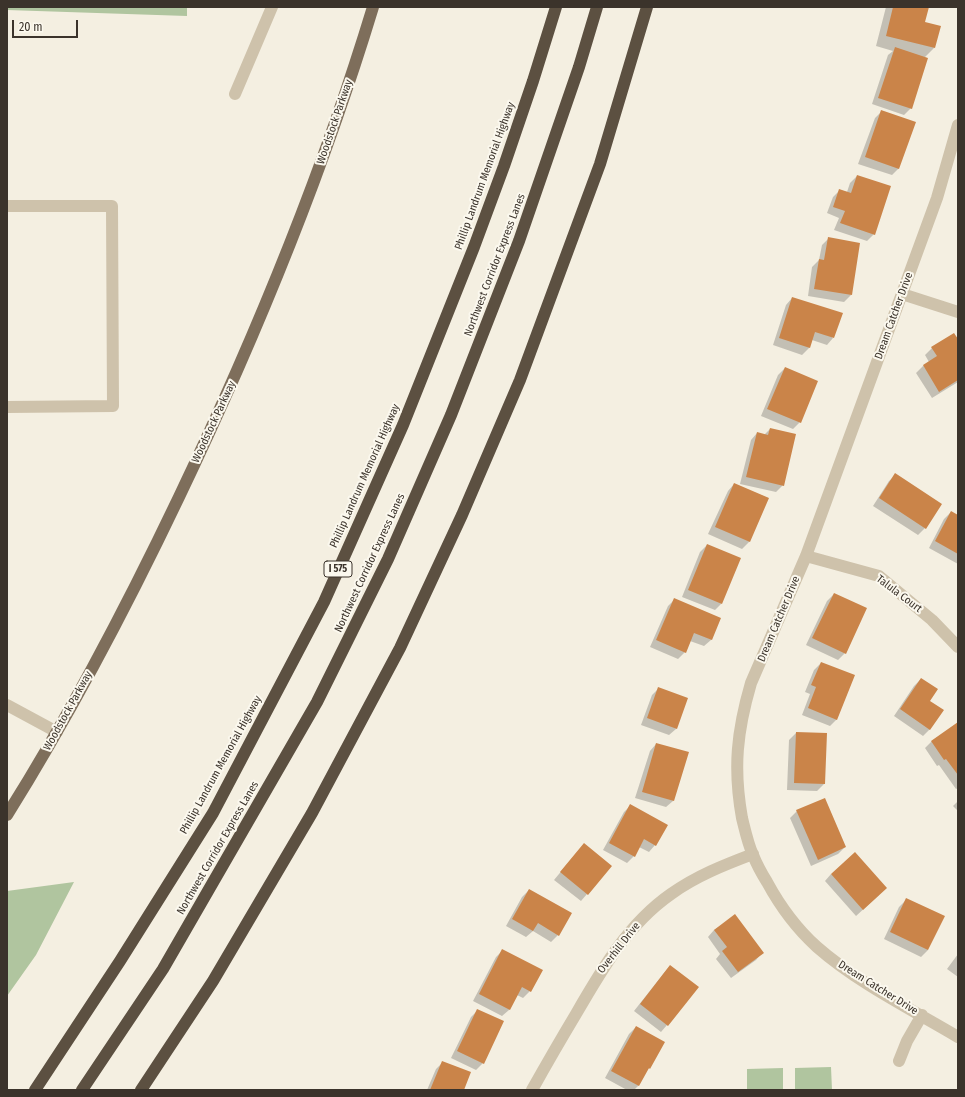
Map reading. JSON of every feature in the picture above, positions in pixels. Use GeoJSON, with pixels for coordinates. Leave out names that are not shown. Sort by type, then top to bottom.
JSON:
{"type":"FeatureCollection","features":[{"type":"Feature","properties":{"kind":"highway","name":"Phillip Landrum Memorial Highway"},"geometry":{"type":"LineString","coordinates":[[35,1090],[120,961],[212,812],[324,602],[403,424],[474,247],[533,81],[556,7]]}},
{"type":"Feature","properties":{"kind":"highway","name":"Northwest Corridor Express Lanes"},"geometry":{"type":"LineString","coordinates":[[82,1090],[163,969],[313,709],[388,559],[452,415],[519,241],[579,67],[597,7]]}},
{"type":"Feature","properties":{"kind":"highway"},"geometry":{"type":"LineString","coordinates":[[141,1090],[213,981],[312,812],[400,648],[462,515],[520,380],[600,164],[647,7]]}},
{"type":"Feature","properties":{"kind":"main road","name":"Woodstock Parkway"},"geometry":{"type":"LineString","coordinates":[[7,815],[77,696],[157,543],[196,461],[270,294],[305,206],[338,114],[373,7]]}},
{"type":"Feature","properties":{"kind":"street"},"geometry":{"type":"LineString","coordinates":[[235,94],[272,7]]}},
{"type":"Feature","properties":{"kind":"street","name":"Dream Catcher Drive"},"geometry":{"type":"LineString","coordinates":[[958,125],[937,198],[806,556],[751,683],[740,726],[737,757],[738,790],[746,832],[753,854],[779,902],[789,917],[817,947],[840,965],[865,982],[958,1037]]}},
{"type":"Feature","properties":{"kind":"street"},"geometry":{"type":"LineString","coordinates":[[7,206],[112,206],[113,406],[7,407]]}},
{"type":"Feature","properties":{"kind":"street"},"geometry":{"type":"LineString","coordinates":[[902,294],[958,312]]}},
{"type":"Feature","properties":{"kind":"street","name":"Talula Court"},"geometry":{"type":"LineString","coordinates":[[806,556],[879,576],[932,620],[958,647]]}},
{"type":"Feature","properties":{"kind":"street"},"geometry":{"type":"LineString","coordinates":[[7,705],[57,732]]}},
{"type":"Feature","properties":{"kind":"street","name":"Overhill Drive"},"geometry":{"type":"LineString","coordinates":[[532,1090],[598,975],[620,944],[642,919],[671,893],[727,864],[753,854]]}},
{"type":"Feature","properties":{"kind":"street"},"geometry":{"type":"LineString","coordinates":[[898,1061],[907,1041],[922,1015]]}},
{"type":"Feature","properties":{"kind":"green space"},"geometry":{"type":"Polygon","coordinates":[[[7,7],[187,7],[187,16],[7,10],[7,7]]]}},
{"type":"Feature","properties":{"kind":"green space"},"geometry":{"type":"Polygon","coordinates":[[[74,882],[36,955],[7,996],[7,891],[74,882]]]}},
{"type":"Feature","properties":{"kind":"green space"},"geometry":{"type":"Polygon","coordinates":[[[831,1067],[832,1090],[795,1090],[795,1068],[831,1067]]]}},
{"type":"Feature","properties":{"kind":"green space"},"geometry":{"type":"Polygon","coordinates":[[[783,1068],[783,1090],[747,1090],[747,1069],[783,1068]]]}},
{"type":"Feature","properties":{"kind":"building"},"geometry":{"type":"Polygon","coordinates":[[[893,7],[929,7],[925,22],[941,26],[935,48],[886,36],[893,7]]]}},
{"type":"Feature","properties":{"kind":"building"},"geometry":{"type":"Polygon","coordinates":[[[895,47],[928,58],[912,109],[878,98],[895,47]]]}},
{"type":"Feature","properties":{"kind":"building"},"geometry":{"type":"Polygon","coordinates":[[[881,110],[916,122],[899,169],[865,157],[881,110]]]}},
{"type":"Feature","properties":{"kind":"building"},"geometry":{"type":"Polygon","coordinates":[[[857,175],[891,186],[875,235],[840,223],[845,211],[833,207],[839,189],[851,193],[857,175]]]}},
{"type":"Feature","properties":{"kind":"building"},"geometry":{"type":"Polygon","coordinates":[[[828,237],[860,243],[852,295],[814,289],[819,259],[824,260],[828,237]]]}},
{"type":"Feature","properties":{"kind":"building"},"geometry":{"type":"Polygon","coordinates":[[[792,297],[843,313],[834,338],[815,332],[810,348],[779,338],[792,297]]]}},
{"type":"Feature","properties":{"kind":"building"},"geometry":{"type":"Polygon","coordinates":[[[954,333],[958,339],[958,380],[939,392],[923,365],[937,356],[931,347],[954,333]]]}},
{"type":"Feature","properties":{"kind":"building"},"geometry":{"type":"Polygon","coordinates":[[[785,367],[818,381],[801,423],[767,409],[785,367]]]}},
{"type":"Feature","properties":{"kind":"building"},"geometry":{"type":"Polygon","coordinates":[[[770,428],[796,434],[784,486],[746,477],[757,432],[768,435],[770,428]]]}},
{"type":"Feature","properties":{"kind":"building"},"geometry":{"type":"Polygon","coordinates":[[[895,473],[942,504],[926,529],[879,498],[895,473]]]}},
{"type":"Feature","properties":{"kind":"building"},"geometry":{"type":"Polygon","coordinates":[[[734,483],[769,498],[750,542],[715,527],[734,483]]]}},
{"type":"Feature","properties":{"kind":"building"},"geometry":{"type":"Polygon","coordinates":[[[951,511],[958,515],[958,554],[935,541],[951,511]]]}},
{"type":"Feature","properties":{"kind":"building"},"geometry":{"type":"Polygon","coordinates":[[[707,544],[741,558],[722,604],[688,590],[707,544]]]}},
{"type":"Feature","properties":{"kind":"building"},"geometry":{"type":"Polygon","coordinates":[[[834,593],[867,608],[846,654],[812,638],[834,593]]]}},
{"type":"Feature","properties":{"kind":"building"},"geometry":{"type":"Polygon","coordinates":[[[674,598],[721,618],[712,640],[694,633],[686,653],[656,640],[674,598]]]}},
{"type":"Feature","properties":{"kind":"building"},"geometry":{"type":"Polygon","coordinates":[[[821,662],[855,675],[837,720],[808,708],[816,687],[811,685],[821,662]]]}},
{"type":"Feature","properties":{"kind":"building"},"geometry":{"type":"Polygon","coordinates":[[[921,678],[938,689],[930,701],[944,710],[930,730],[900,709],[921,678]]]}},
{"type":"Feature","properties":{"kind":"building"},"geometry":{"type":"Polygon","coordinates":[[[658,687],[688,698],[677,729],[647,718],[658,687]]]}},
{"type":"Feature","properties":{"kind":"building"},"geometry":{"type":"Polygon","coordinates":[[[958,722],[958,775],[946,759],[944,760],[931,741],[958,722]]]}},
{"type":"Feature","properties":{"kind":"building"},"geometry":{"type":"Polygon","coordinates":[[[796,732],[827,733],[825,784],[794,783],[796,732]]]}},
{"type":"Feature","properties":{"kind":"building"},"geometry":{"type":"Polygon","coordinates":[[[656,743],[689,752],[674,801],[642,792],[656,743]]]}},
{"type":"Feature","properties":{"kind":"building"},"geometry":{"type":"Polygon","coordinates":[[[825,798],[846,847],[818,860],[796,810],[825,798]]]}},
{"type":"Feature","properties":{"kind":"building"},"geometry":{"type":"Polygon","coordinates":[[[630,804],[668,825],[656,846],[644,839],[635,857],[609,843],[630,804]]]}},
{"type":"Feature","properties":{"kind":"building"},"geometry":{"type":"Polygon","coordinates":[[[584,843],[612,866],[588,895],[560,872],[584,843]]]}},
{"type":"Feature","properties":{"kind":"building"},"geometry":{"type":"Polygon","coordinates":[[[855,852],[887,888],[863,910],[831,874],[855,852]]]}},
{"type":"Feature","properties":{"kind":"building"},"geometry":{"type":"Polygon","coordinates":[[[529,889],[572,913],[559,936],[538,923],[533,931],[512,919],[529,889]]]}},
{"type":"Feature","properties":{"kind":"building"},"geometry":{"type":"Polygon","coordinates":[[[906,898],[945,916],[928,950],[890,932],[906,898]]]}},
{"type":"Feature","properties":{"kind":"building"},"geometry":{"type":"Polygon","coordinates":[[[735,914],[764,953],[738,972],[722,951],[727,947],[714,930],[735,914]]]}},
{"type":"Feature","properties":{"kind":"building"},"geometry":{"type":"Polygon","coordinates":[[[502,949],[543,970],[531,992],[522,987],[510,1010],[479,994],[502,949]]]}},
{"type":"Feature","properties":{"kind":"building"},"geometry":{"type":"Polygon","coordinates":[[[670,965],[699,987],[668,1026],[640,1004],[670,965]]]}},
{"type":"Feature","properties":{"kind":"building"},"geometry":{"type":"Polygon","coordinates":[[[477,1009],[504,1021],[484,1064],[457,1051],[477,1009]]]}},
{"type":"Feature","properties":{"kind":"building"},"geometry":{"type":"Polygon","coordinates":[[[636,1026],[665,1042],[639,1086],[611,1071],[636,1026]]]}},
{"type":"Feature","properties":{"kind":"building"},"geometry":{"type":"Polygon","coordinates":[[[442,1061],[471,1072],[464,1090],[430,1090],[442,1061]]]}}]}
